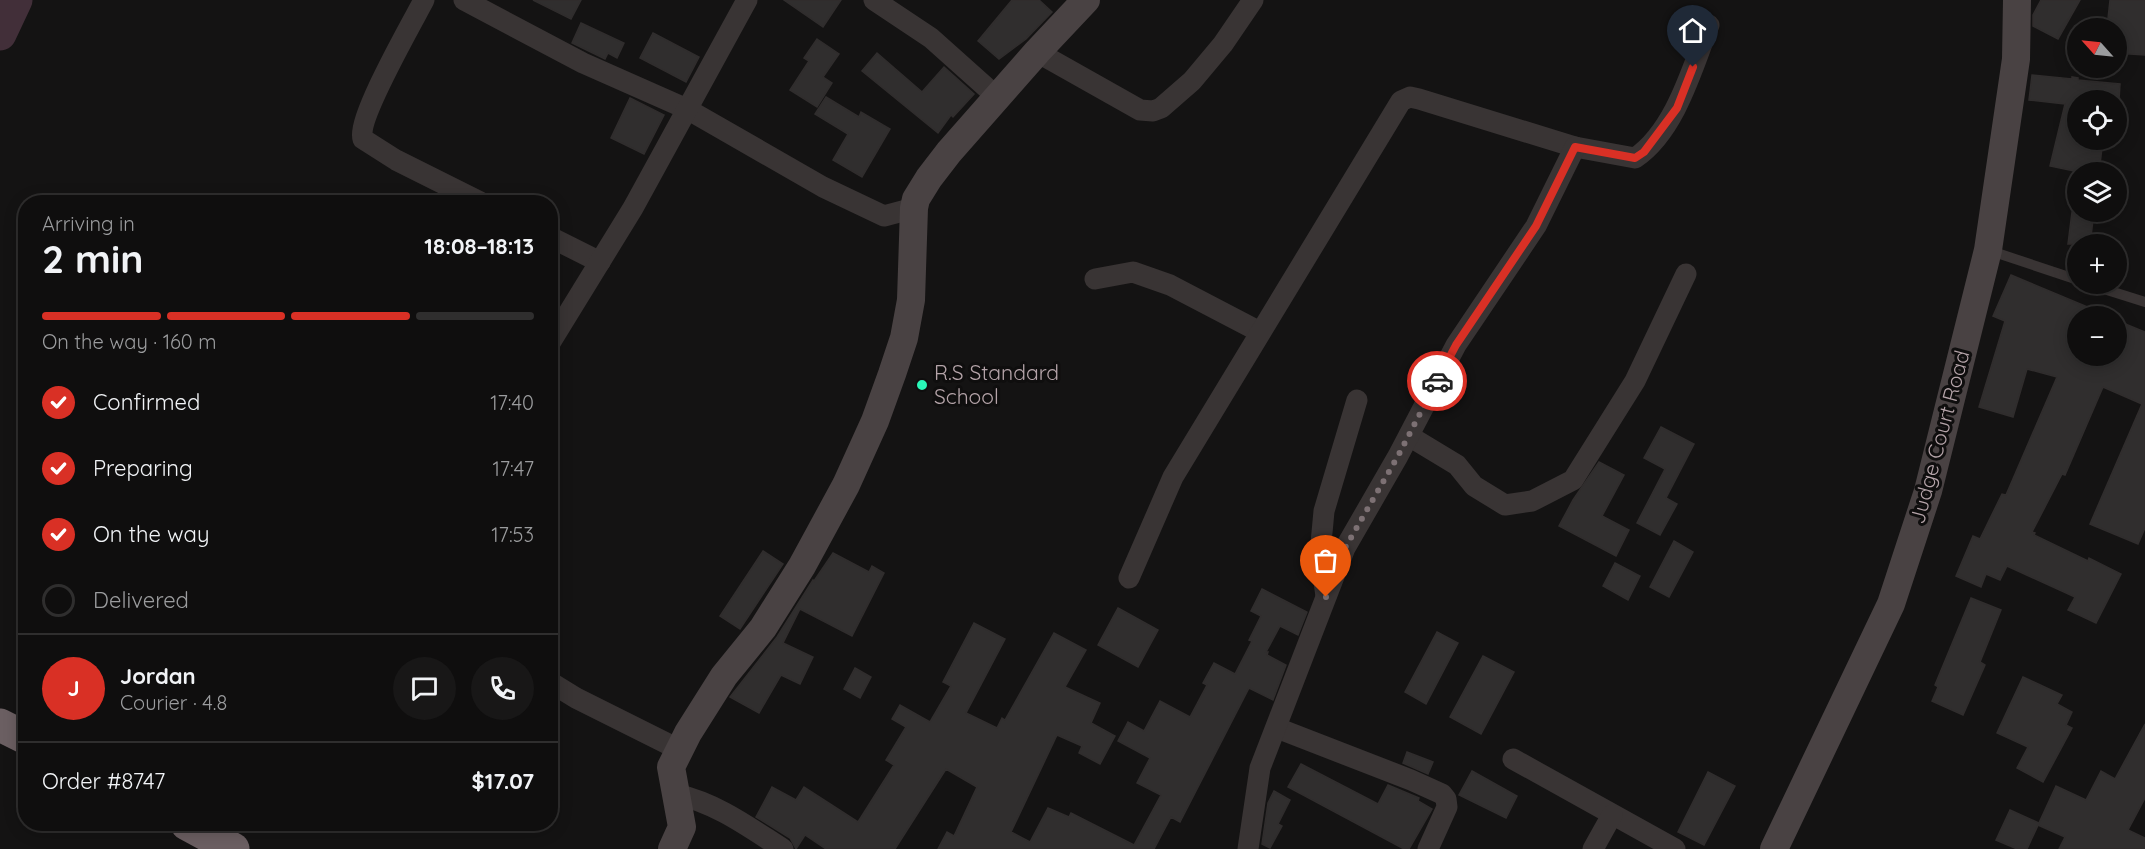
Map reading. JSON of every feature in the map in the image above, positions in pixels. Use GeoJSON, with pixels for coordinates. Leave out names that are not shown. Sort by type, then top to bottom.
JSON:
{"type":"FeatureCollection","features":[{"type":"Feature","properties":{"kind":"highway"},"geometry":{"type":"LineString","coordinates":[[0,725],[18,734]]}},
{"type":"Feature","properties":{"kind":"street"},"geometry":{"type":"LineString","coordinates":[[424,0],[369,108],[361,133],[363,139],[396,160],[466,195]]}},
{"type":"Feature","properties":{"kind":"street"},"geometry":{"type":"LineString","coordinates":[[464,0],[584,63],[687,109],[823,187],[884,216],[914,208]]}},
{"type":"Feature","properties":{"kind":"street"},"geometry":{"type":"LineString","coordinates":[[558,330],[633,208],[747,0]]}},
{"type":"Feature","properties":{"kind":"street"},"geometry":{"type":"LineString","coordinates":[[874,0],[931,38],[997,97]]}},
{"type":"Feature","properties":{"kind":"street"},"geometry":{"type":"LineString","coordinates":[[672,849],[682,827],[671,767],[724,676],[763,628],[802,566],[846,485],[875,421],[904,338],[911,300],[916,199],[928,178],[997,97],[1086,0]]}},
{"type":"Feature","properties":{"kind":"street"},"geometry":{"type":"LineString","coordinates":[[1037,52],[1140,110],[1153,111],[1161,108],[1192,81],[1223,44],[1252,0]]}},
{"type":"Feature","properties":{"kind":"street","name":"Judge Court Road"},"geometry":{"type":"LineString","coordinates":[[1774,849],[1891,604],[1928,491],[1988,250],[2016,59],[2017,0]]}},
{"type":"Feature","properties":{"kind":"street"},"geometry":{"type":"LineString","coordinates":[[1129,578],[1173,477],[1401,101],[1410,97],[1419,99],[1575,147],[1635,158],[1644,152],[1677,108],[1709,25]]}},
{"type":"Feature","properties":{"kind":"street"},"geometry":{"type":"LineString","coordinates":[[1248,849],[1260,768],[1345,548],[1409,436],[1456,345],[1536,226],[1575,147]]}},
{"type":"Feature","properties":{"kind":"street"},"geometry":{"type":"LineString","coordinates":[[558,241],[600,262]]}},
{"type":"Feature","properties":{"kind":"street"},"geometry":{"type":"LineString","coordinates":[[1095,279],[1133,272],[1170,285],[1260,332]]}},
{"type":"Feature","properties":{"kind":"street"},"geometry":{"type":"LineString","coordinates":[[1409,436],[1457,465],[1474,486],[1505,505],[1532,501],[1573,480],[1635,381],[1686,274]]}},
{"type":"Feature","properties":{"kind":"street"},"geometry":{"type":"LineString","coordinates":[[1326,597],[1320,554],[1324,511],[1357,400]]}},
{"type":"Feature","properties":{"kind":"street"},"geometry":{"type":"LineString","coordinates":[[558,687],[680,750]]}},
{"type":"Feature","properties":{"kind":"street"},"geometry":{"type":"LineString","coordinates":[[1277,728],[1442,794],[1446,799],[1447,807],[1428,849]]}},
{"type":"Feature","properties":{"kind":"street"},"geometry":{"type":"LineString","coordinates":[[1514,759],[1675,849]]}},
{"type":"Feature","properties":{"kind":"street"},"geometry":{"type":"LineString","coordinates":[[676,794],[700,800],[732,816],[783,849]]}},
{"type":"Feature","properties":{"kind":"street"},"geometry":{"type":"LineString","coordinates":[[1593,849],[1612,815]]}},
{"type":"Feature","properties":{"kind":"lane"},"geometry":{"type":"LineString","coordinates":[[1988,250],[2067,276]]}},
{"type":"Feature","properties":{"kind":"lane"},"geometry":{"type":"LineString","coordinates":[[2118,294],[2145,303]]}},
{"type":"Feature","properties":{"kind":"building"},"geometry":{"type":"Polygon","coordinates":[[[533,0],[581,0],[571,19],[533,0]]]}},
{"type":"Feature","properties":{"kind":"building"},"geometry":{"type":"Polygon","coordinates":[[[784,0],[841,0],[823,27],[784,0]]]}},
{"type":"Feature","properties":{"kind":"building"},"geometry":{"type":"Polygon","coordinates":[[[1012,0],[1039,0],[1052,12],[1026,39],[999,59],[978,41],[1012,0]]]}},
{"type":"Feature","properties":{"kind":"building"},"geometry":{"type":"Polygon","coordinates":[[[2041,0],[2080,0],[2070,18],[2067,18],[2067,23],[2058,39],[2033,26],[2033,15],[2041,0]]]}},
{"type":"Feature","properties":{"kind":"building"},"geometry":{"type":"Polygon","coordinates":[[[2110,0],[2145,0],[2145,55],[2127,54],[2127,18],[2108,18],[2110,0]]]}},
{"type":"Feature","properties":{"kind":"building"},"geometry":{"type":"Polygon","coordinates":[[[581,23],[624,43],[617,58],[608,53],[605,59],[572,43],[581,23]]]}},
{"type":"Feature","properties":{"kind":"building"},"geometry":{"type":"Polygon","coordinates":[[[653,33],[699,57],[686,82],[640,58],[653,33]]]}},
{"type":"Feature","properties":{"kind":"building"},"geometry":{"type":"Polygon","coordinates":[[[817,39],[839,54],[823,77],[832,83],[817,107],[790,90],[809,61],[804,58],[817,39]]]}},
{"type":"Feature","properties":{"kind":"building"},"geometry":{"type":"Polygon","coordinates":[[[877,53],[922,92],[944,67],[974,94],[953,117],[951,115],[938,133],[862,71],[877,53]]]}},
{"type":"Feature","properties":{"kind":"building"},"geometry":{"type":"Polygon","coordinates":[[[2032,75],[2120,84],[2120,90],[2067,90],[2067,150],[2102,150],[2100,162],[2067,162],[2067,170],[2050,166],[2065,104],[2029,100],[2032,75]]]}},
{"type":"Feature","properties":{"kind":"building"},"geometry":{"type":"Polygon","coordinates":[[[826,97],[859,117],[861,112],[890,129],[862,177],[833,160],[848,134],[815,114],[826,97]]]}},
{"type":"Feature","properties":{"kind":"building"},"geometry":{"type":"Polygon","coordinates":[[[630,98],[664,115],[644,154],[611,138],[630,98]]]}},
{"type":"Feature","properties":{"kind":"building"},"geometry":{"type":"Polygon","coordinates":[[[2071,222],[2093,222],[2091,234],[2069,234],[2071,222]]]}},
{"type":"Feature","properties":{"kind":"building"},"geometry":{"type":"Polygon","coordinates":[[[2011,275],[2085,306],[2067,306],[2067,366],[2127,366],[2127,325],[2145,332],[2145,528],[2138,544],[2090,524],[2142,404],[2103,387],[2065,475],[2062,474],[2032,532],[2088,561],[2089,558],[2121,574],[2096,623],[2068,610],[2075,597],[2007,566],[2000,580],[1986,574],[1981,587],[1956,576],[1973,536],[1980,539],[2002,494],[2006,495],[2057,377],[2027,369],[2013,417],[1979,407],[2005,321],[1993,316],[2011,275]]]}},
{"type":"Feature","properties":{"kind":"building"},"geometry":{"type":"Polygon","coordinates":[[[1661,427],[1694,444],[1666,498],[1677,504],[1660,535],[1637,523],[1665,469],[1644,458],[1661,427]]]}},
{"type":"Feature","properties":{"kind":"building"},"geometry":{"type":"Polygon","coordinates":[[[1599,462],[1624,475],[1602,516],[1629,530],[1616,556],[1559,526],[1573,500],[1599,462]]]}},
{"type":"Feature","properties":{"kind":"building"},"geometry":{"type":"Polygon","coordinates":[[[1674,541],[1693,552],[1669,597],[1650,587],[1674,541]]]}},
{"type":"Feature","properties":{"kind":"building"},"geometry":{"type":"Polygon","coordinates":[[[763,551],[783,564],[740,629],[720,616],[763,551]]]}},
{"type":"Feature","properties":{"kind":"building"},"geometry":{"type":"Polygon","coordinates":[[[833,553],[869,572],[872,566],[884,573],[852,636],[800,609],[783,643],[813,657],[800,684],[781,675],[759,713],[730,697],[777,637],[833,553]]]}},
{"type":"Feature","properties":{"kind":"building"},"geometry":{"type":"Polygon","coordinates":[[[1615,563],[1640,576],[1628,600],[1603,586],[1615,563]]]}},
{"type":"Feature","properties":{"kind":"building"},"geometry":{"type":"Polygon","coordinates":[[[1262,589],[1307,612],[1298,635],[1280,626],[1266,652],[1268,652],[1267,655],[1286,665],[1273,700],[1249,688],[1180,822],[1171,817],[1154,849],[938,849],[947,832],[954,836],[977,787],[946,769],[895,849],[826,849],[805,835],[796,849],[790,838],[756,817],[772,787],[796,800],[804,787],[858,822],[894,765],[886,760],[906,727],[892,719],[900,705],[930,722],[951,686],[943,682],[974,623],[1005,639],[966,713],[997,728],[1002,718],[1005,720],[1054,633],[1086,650],[1065,687],[1100,703],[1091,723],[1115,736],[1100,764],[1079,753],[1082,746],[1057,735],[1011,832],[1030,842],[1048,808],[1069,817],[1071,813],[1134,845],[1161,795],[1137,783],[1150,758],[1118,741],[1128,722],[1144,731],[1160,701],[1190,717],[1207,685],[1203,683],[1214,663],[1235,674],[1252,641],[1249,640],[1261,616],[1251,611],[1262,589]]]}},
{"type":"Feature","properties":{"kind":"building"},"geometry":{"type":"Polygon","coordinates":[[[1971,598],[2001,610],[1980,662],[1985,665],[1963,715],[1932,701],[1938,687],[1935,685],[1971,598]]]}},
{"type":"Feature","properties":{"kind":"building"},"geometry":{"type":"Polygon","coordinates":[[[1118,608],[1158,630],[1138,667],[1098,645],[1118,608]]]}},
{"type":"Feature","properties":{"kind":"building"},"geometry":{"type":"Polygon","coordinates":[[[1437,632],[1458,643],[1426,704],[1405,692],[1437,632]]]}},
{"type":"Feature","properties":{"kind":"building"},"geometry":{"type":"Polygon","coordinates":[[[1483,656],[1514,672],[1481,734],[1450,717],[1483,656]]]}},
{"type":"Feature","properties":{"kind":"building"},"geometry":{"type":"Polygon","coordinates":[[[855,668],[871,677],[860,698],[844,689],[855,668]]]}},
{"type":"Feature","properties":{"kind":"building"},"geometry":{"type":"Polygon","coordinates":[[[2023,677],[2062,695],[2057,704],[2072,712],[2066,725],[2072,728],[2043,782],[2017,768],[2028,747],[1997,733],[2023,677]]]}},
{"type":"Feature","properties":{"kind":"building"},"geometry":{"type":"Polygon","coordinates":[[[2145,724],[2145,798],[2128,830],[2145,838],[2145,849],[2059,849],[2065,837],[2038,825],[2056,786],[2086,800],[2101,771],[2115,779],[2145,724]]]}},
{"type":"Feature","properties":{"kind":"building"},"geometry":{"type":"Polygon","coordinates":[[[1407,752],[1433,762],[1428,774],[1403,763],[1407,752]]]}},
{"type":"Feature","properties":{"kind":"building"},"geometry":{"type":"Polygon","coordinates":[[[1301,764],[1378,804],[1388,785],[1419,798],[1418,801],[1432,809],[1409,849],[1404,849],[1288,787],[1301,764]]]}},
{"type":"Feature","properties":{"kind":"building"},"geometry":{"type":"Polygon","coordinates":[[[1472,771],[1517,796],[1506,818],[1459,795],[1472,771]]]}},
{"type":"Feature","properties":{"kind":"building"},"geometry":{"type":"Polygon","coordinates":[[[1708,772],[1735,786],[1704,845],[1678,832],[1708,772]]]}},
{"type":"Feature","properties":{"kind":"building"},"geometry":{"type":"Polygon","coordinates":[[[1274,791],[1290,800],[1278,824],[1282,826],[1270,848],[1262,844],[1268,803],[1274,791]]]}},
{"type":"Feature","properties":{"kind":"building"},"geometry":{"type":"Polygon","coordinates":[[[2010,810],[2039,823],[2027,849],[2017,849],[1996,840],[2010,810]]]}},
{"type":"Feature","properties":{"kind":"waterway"},"geometry":{"type":"LineString","coordinates":[[0,34],[16,0]]}},
{"type":"Feature","properties":{"kind":"way so far"},"geometry":{"type":"LineString","coordinates":[[1326,597],[1345,548],[1398,456],[1437,381]]}},
{"type":"Feature","properties":{"kind":"place","name":"R.S Standard School"},"geometry":{"type":"Point","coordinates":[922,385]}},
{"type":"Feature","properties":{"kind":"route"},"geometry":{"type":"LineString","coordinates":[[1437,381],[1456,345],[1536,226],[1575,147],[1635,158],[1644,152],[1677,108],[1693,67]]}}]}
